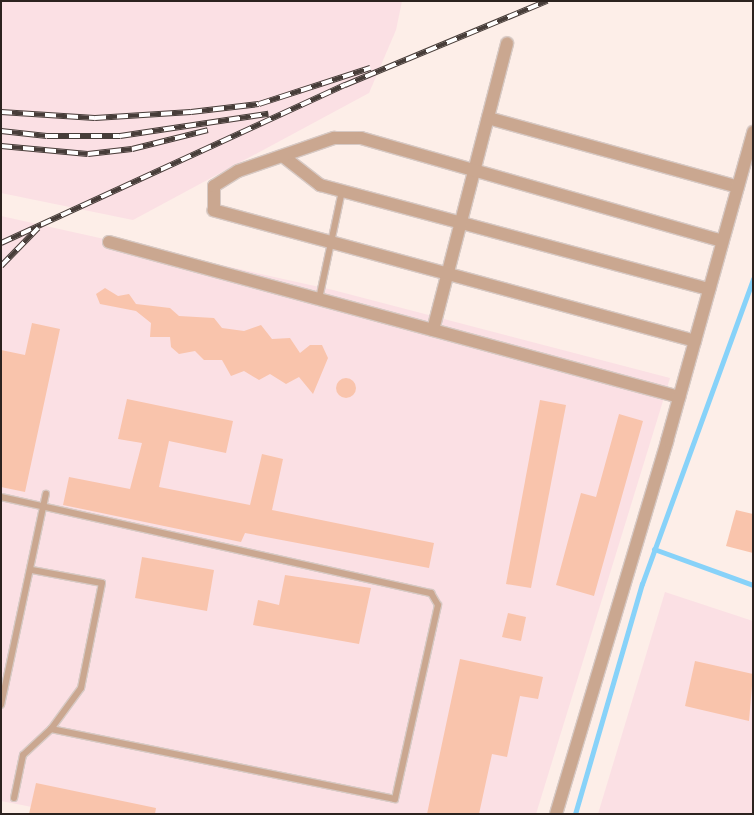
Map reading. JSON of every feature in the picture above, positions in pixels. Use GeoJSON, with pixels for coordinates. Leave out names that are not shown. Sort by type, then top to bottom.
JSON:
{"type":"FeatureCollection","features":[{"type":"Feature","properties":{"kind":"street"},"geometry":{"type":"LineString","coordinates":[[433,330],[507,44]]}},
{"type":"Feature","properties":{"kind":"street"},"geometry":{"type":"LineString","coordinates":[[488,118],[738,187]]}},
{"type":"Feature","properties":{"kind":"street"},"geometry":{"type":"LineString","coordinates":[[556,814],[680,397],[753,132]]}},
{"type":"Feature","properties":{"kind":"street"},"geometry":{"type":"LineString","coordinates":[[695,341],[448,272],[214,210],[214,186],[238,171],[284,157],[334,138],[361,138],[722,241]]}},
{"type":"Feature","properties":{"kind":"street"},"geometry":{"type":"LineString","coordinates":[[284,157],[320,185],[709,289]]}},
{"type":"Feature","properties":{"kind":"street"},"geometry":{"type":"LineString","coordinates":[[109,242],[680,397]]}},
{"type":"Feature","properties":{"kind":"lane"},"geometry":{"type":"LineString","coordinates":[[319,299],[342,191]]}},
{"type":"Feature","properties":{"kind":"lane"},"geometry":{"type":"LineString","coordinates":[[1,705],[32,570],[46,494]]}},
{"type":"Feature","properties":{"kind":"lane"},"geometry":{"type":"LineString","coordinates":[[1,497],[431,593],[438,605],[395,799],[51,729]]}},
{"type":"Feature","properties":{"kind":"lane"},"geometry":{"type":"LineString","coordinates":[[14,798],[23,755],[51,729],[81,688],[102,583],[32,570]]}},
{"type":"Feature","properties":{"kind":"shaded area"},"geometry":{"type":"Polygon","coordinates":[[[1,1],[402,1],[396,30],[369,93],[133,220],[1,193],[1,1]]]}},
{"type":"Feature","properties":{"kind":"shaded area"},"geometry":{"type":"Polygon","coordinates":[[[1,216],[333,290],[670,378],[536,814],[68,814],[1,801],[1,216]]]}},
{"type":"Feature","properties":{"kind":"shaded area"},"geometry":{"type":"Polygon","coordinates":[[[665,592],[753,621],[753,814],[598,814],[665,592]]]}},
{"type":"Feature","properties":{"kind":"building"},"geometry":{"type":"Polygon","coordinates":[[[105,288],[118,296],[129,294],[136,304],[170,308],[179,316],[214,318],[222,328],[244,331],[261,325],[272,339],[290,338],[300,353],[310,345],[322,345],[328,358],[313,394],[299,377],[286,384],[270,374],[259,380],[244,371],[231,376],[222,360],[204,360],[195,351],[179,354],[171,347],[170,337],[150,337],[151,323],[136,311],[100,304],[96,294],[105,288]]]}},
{"type":"Feature","properties":{"kind":"building"},"geometry":{"type":"Polygon","coordinates":[[[32,323],[60,329],[25,492],[1,487],[1,350],[25,355],[32,323]]]}},
{"type":"Feature","properties":{"kind":"building"},"geometry":{"type":"Polygon","coordinates":[[[346,378],[353,381],[356,388],[353,395],[346,398],[339,395],[336,388],[339,381],[346,378]]]}},
{"type":"Feature","properties":{"kind":"building"},"geometry":{"type":"Polygon","coordinates":[[[127,399],[233,421],[226,453],[169,441],[159,487],[250,505],[262,454],[283,459],[272,510],[434,543],[429,568],[245,533],[241,542],[63,505],[69,477],[130,489],[142,443],[118,439],[127,399]]]}},
{"type":"Feature","properties":{"kind":"building"},"geometry":{"type":"Polygon","coordinates":[[[540,400],[566,405],[531,588],[506,584],[540,400]]]}},
{"type":"Feature","properties":{"kind":"building"},"geometry":{"type":"Polygon","coordinates":[[[619,414],[643,421],[594,596],[556,585],[581,493],[596,497],[619,414]]]}},
{"type":"Feature","properties":{"kind":"building"},"geometry":{"type":"Polygon","coordinates":[[[736,510],[753,514],[753,553],[726,546],[736,510]]]}},
{"type":"Feature","properties":{"kind":"building"},"geometry":{"type":"Polygon","coordinates":[[[142,557],[214,570],[207,611],[135,598],[142,557]]]}},
{"type":"Feature","properties":{"kind":"building"},"geometry":{"type":"Polygon","coordinates":[[[285,575],[371,588],[359,644],[253,625],[258,600],[279,605],[285,575]]]}},
{"type":"Feature","properties":{"kind":"building"},"geometry":{"type":"Polygon","coordinates":[[[508,613],[526,617],[521,641],[502,637],[508,613]]]}},
{"type":"Feature","properties":{"kind":"building"},"geometry":{"type":"Polygon","coordinates":[[[460,659],[543,677],[538,699],[520,696],[507,757],[492,754],[479,814],[427,814],[460,659]]]}},
{"type":"Feature","properties":{"kind":"building"},"geometry":{"type":"Polygon","coordinates":[[[695,661],[753,674],[749,721],[685,706],[695,661]]]}},
{"type":"Feature","properties":{"kind":"building"},"geometry":{"type":"Polygon","coordinates":[[[36,783],[156,808],[155,814],[29,814],[36,783]]]}},
{"type":"Feature","properties":{"kind":"waterway"},"geometry":{"type":"LineString","coordinates":[[575,814],[642,584],[753,279]]}},
{"type":"Feature","properties":{"kind":"waterway"},"geometry":{"type":"LineString","coordinates":[[654,549],[753,585]]}},
{"type":"Feature","properties":{"kind":"railway"},"geometry":{"type":"LineString","coordinates":[[1,243],[345,85],[547,1]]}},
{"type":"Feature","properties":{"kind":"railway"},"geometry":{"type":"LineString","coordinates":[[1,112],[95,118],[191,112],[259,104],[370,68]]}},
{"type":"Feature","properties":{"kind":"railway"},"geometry":{"type":"LineString","coordinates":[[1,131],[47,136],[120,136],[268,114]]}},
{"type":"Feature","properties":{"kind":"railway"},"geometry":{"type":"LineString","coordinates":[[1,146],[88,154],[132,149],[208,130]]}},
{"type":"Feature","properties":{"kind":"railway"},"geometry":{"type":"LineString","coordinates":[[1,266],[38,228]]}}]}
